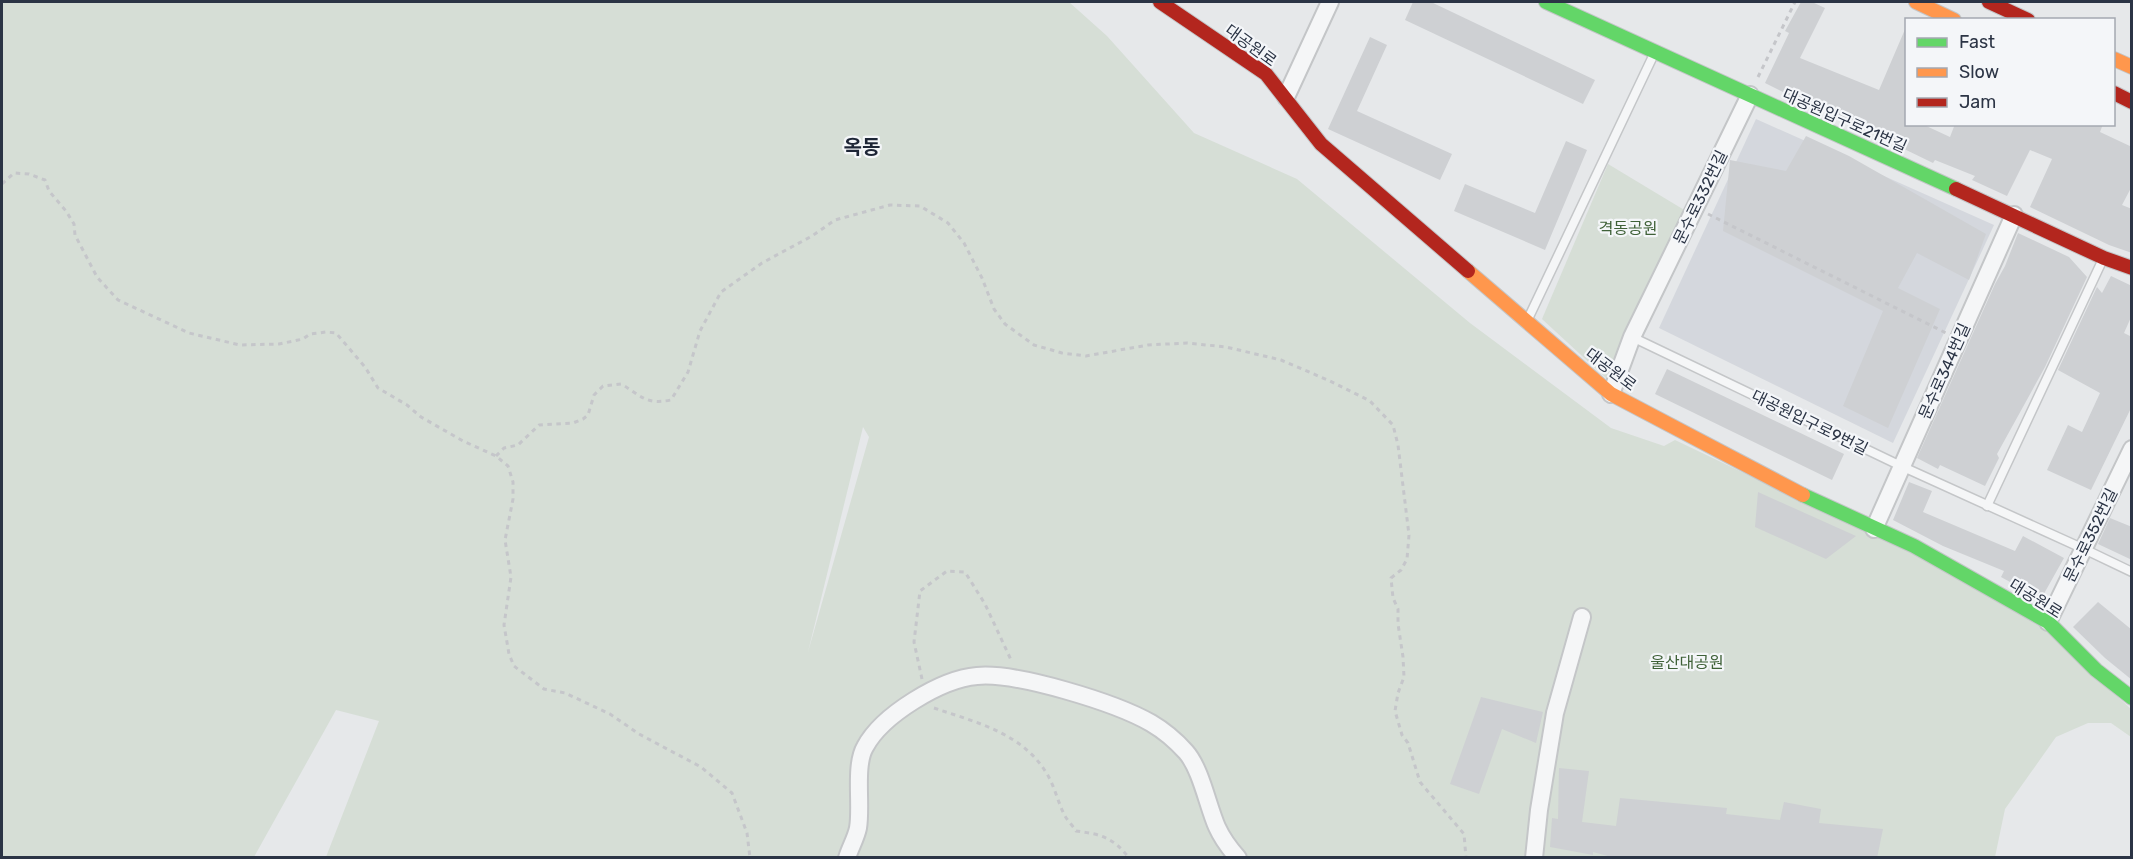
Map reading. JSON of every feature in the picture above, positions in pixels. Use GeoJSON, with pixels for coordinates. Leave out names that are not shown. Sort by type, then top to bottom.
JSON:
{"type":"FeatureCollection","features":[{"type":"Feature","properties":{"kind":"street","name":"대공원로"},"geometry":{"type":"LineString","coordinates":[[1160,2],[1266,74],[1321,144],[1611,394],[1780,484],[1914,546],[2048,622],[2096,670],[2132,698]]}},
{"type":"Feature","properties":{"kind":"street"},"geometry":{"type":"LineString","coordinates":[[1286,97],[1330,2]]}},
{"type":"Feature","properties":{"kind":"street","name":"대공원입구로21번길"},"geometry":{"type":"LineString","coordinates":[[1546,2],[2014,214],[2104,258],[2132,268]]}},
{"type":"Feature","properties":{"kind":"street"},"geometry":{"type":"LineString","coordinates":[[1989,2],[2024,18]]}},
{"type":"Feature","properties":{"kind":"street"},"geometry":{"type":"LineString","coordinates":[[1922,3],[1950,18]]}},
{"type":"Feature","properties":{"kind":"street"},"geometry":{"type":"LineString","coordinates":[[2115,59],[2132,67]]}},
{"type":"Feature","properties":{"kind":"street"},"geometry":{"type":"LineString","coordinates":[[2115,94],[2132,102]]}},
{"type":"Feature","properties":{"kind":"street","name":"문수로332번길"},"geometry":{"type":"LineString","coordinates":[[1611,394],[1632,337],[1750,95]]}},
{"type":"Feature","properties":{"kind":"street","name":"문수로344번길"},"geometry":{"type":"LineString","coordinates":[[1874,529],[2014,214]]}},
{"type":"Feature","properties":{"kind":"street","name":"문수로352번길"},"geometry":{"type":"LineString","coordinates":[[2048,622],[2132,448]]}},
{"type":"Feature","properties":{"kind":"street"},"geometry":{"type":"LineString","coordinates":[[1534,858],[1539,810],[1555,713],[1582,617]]}},
{"type":"Feature","properties":{"kind":"street"},"geometry":{"type":"LineString","coordinates":[[847,858],[858,828],[859,779],[864,748],[880,728],[902,709],[939,686],[977,676],[1020,679],[1091,699],[1152,724],[1187,753],[1202,784],[1218,829],[1238,858]]}},
{"type":"Feature","properties":{"kind":"lane"},"geometry":{"type":"LineString","coordinates":[[1526,322],[1655,52]]}},
{"type":"Feature","properties":{"kind":"lane"},"geometry":{"type":"LineString","coordinates":[[1987,506],[2104,258]]}},
{"type":"Feature","properties":{"kind":"lane","name":"대공원입구로9번길"},"geometry":{"type":"LineString","coordinates":[[1632,337],[1901,466],[2132,572]]}},
{"type":"Feature","properties":{"kind":"path"},"geometry":{"type":"LineString","coordinates":[[1750,95],[1795,2]]}},
{"type":"Feature","properties":{"kind":"path"},"geometry":{"type":"LineString","coordinates":[[2,184],[14,173],[29,174],[45,180],[49,191],[74,224],[75,235],[97,277],[118,300],[189,333],[240,345],[279,344],[303,339],[310,334],[336,333],[365,367],[378,388],[407,405],[421,417],[463,441],[496,456],[508,466],[513,482],[513,499],[505,540],[510,577],[504,625],[509,654],[514,666],[544,689],[565,693],[610,714],[639,734],[701,767],[732,793],[747,833],[750,858]]}},
{"type":"Feature","properties":{"kind":"path"},"geometry":{"type":"LineString","coordinates":[[496,456],[504,448],[518,445],[539,425],[573,423],[583,419],[588,415],[594,394],[603,387],[621,384],[646,401],[657,403],[671,400],[688,372],[700,331],[721,292],[835,220],[890,205],[920,206],[948,223],[982,278],[994,309],[1005,324],[1034,345],[1062,353],[1086,356],[1148,345],[1186,343],[1226,347],[1281,360],[1330,381],[1370,401],[1393,425],[1398,445],[1409,535],[1407,559],[1401,570],[1391,578],[1393,598],[1398,609],[1404,678],[1398,693],[1395,711],[1401,735],[1408,743],[1420,782],[1464,834],[1466,858]]}},
{"type":"Feature","properties":{"kind":"path"},"geometry":{"type":"LineString","coordinates":[[1695,208],[1958,339]]}},
{"type":"Feature","properties":{"kind":"path"},"geometry":{"type":"LineString","coordinates":[[1020,679],[985,604],[965,572],[947,572],[920,591],[914,642],[921,698],[994,728],[1025,748],[1046,771],[1065,815],[1076,831],[1105,835],[1129,858]]}},
{"type":"Feature","properties":{"kind":"shaded area"},"geometry":{"type":"Polygon","coordinates":[[[1756,119],[1994,225],[1893,443],[1659,328],[1756,119]]]}},
{"type":"Feature","properties":{"kind":"green space","name":"울산대공원"},"geometry":{"type":"Polygon","coordinates":[[[2,2],[1069,2],[1107,36],[1194,133],[1297,179],[1470,323],[1611,428],[1664,446],[1675,440],[1915,555],[2040,626],[2131,709],[2131,737],[2111,723],[2088,723],[2056,737],[2005,809],[1995,857],[326,857],[379,721],[336,710],[254,857],[2,858],[2,2]],[[863,427],[808,652],[869,437],[863,427]]]}},
{"type":"Feature","properties":{"kind":"green space","name":"격동공원"},"geometry":{"type":"Polygon","coordinates":[[[1608,164],[1686,211],[1606,378],[1542,319],[1608,164]]]}},
{"type":"Feature","properties":{"kind":"building"},"geometry":{"type":"Polygon","coordinates":[[[1413,2],[1431,2],[1595,80],[1583,104],[1405,20],[1413,2]]]}},
{"type":"Feature","properties":{"kind":"building"},"geometry":{"type":"Polygon","coordinates":[[[1801,2],[1812,2],[1825,8],[1800,58],[1879,90],[1905,29],[1905,126],[1926,126],[1950,137],[1954,126],[2102,126],[2100,132],[2132,147],[2132,186],[2122,205],[2132,209],[2132,253],[2109,245],[2030,207],[2052,159],[2030,150],[2007,196],[1972,180],[1975,176],[1935,160],[1933,163],[1863,129],[1865,126],[1799,100],[1765,83],[1789,33],[1785,31],[1801,2]]]}},
{"type":"Feature","properties":{"kind":"building"},"geometry":{"type":"Polygon","coordinates":[[[1370,37],[1387,45],[1357,111],[1452,154],[1440,180],[1328,129],[1370,37]]]}},
{"type":"Feature","properties":{"kind":"building"},"geometry":{"type":"Polygon","coordinates":[[[1806,136],[1849,156],[1986,234],[1969,280],[1917,253],[1898,288],[1940,309],[1888,428],[1843,406],[1883,311],[1723,231],[1730,160],[1786,171],[1806,136]]]}},
{"type":"Feature","properties":{"kind":"building"},"geometry":{"type":"Polygon","coordinates":[[[1566,141],[1587,150],[1545,250],[1454,211],[1465,184],[1535,213],[1566,141]]]}},
{"type":"Feature","properties":{"kind":"building"},"geometry":{"type":"Polygon","coordinates":[[[2018,233],[2069,257],[2087,277],[2045,367],[1997,454],[1999,458],[1985,486],[1940,465],[1938,469],[1917,458],[2018,233]]]}},
{"type":"Feature","properties":{"kind":"building"},"geometry":{"type":"Polygon","coordinates":[[[2111,276],[2132,286],[2132,315],[2124,333],[2132,337],[2132,406],[2091,490],[2047,470],[2068,425],[2082,432],[2100,393],[2058,370],[2097,287],[2102,293],[2111,276]]]}},
{"type":"Feature","properties":{"kind":"building"},"geometry":{"type":"Polygon","coordinates":[[[1667,369],[1844,454],[1832,480],[1655,394],[1667,369]]]}},
{"type":"Feature","properties":{"kind":"building"},"geometry":{"type":"Polygon","coordinates":[[[1909,482],[1932,491],[1923,512],[2015,551],[2023,536],[2064,558],[2041,599],[2001,577],[2004,571],[1943,546],[1893,520],[1909,482]]]}},
{"type":"Feature","properties":{"kind":"building"},"geometry":{"type":"Polygon","coordinates":[[[1758,492],[1856,536],[1826,559],[1755,527],[1758,492]]]}},
{"type":"Feature","properties":{"kind":"building"},"geometry":{"type":"Polygon","coordinates":[[[2110,518],[2132,527],[2132,560],[2098,544],[2110,518]]]}},
{"type":"Feature","properties":{"kind":"building"},"geometry":{"type":"Polygon","coordinates":[[[2098,602],[2132,630],[2132,680],[2073,627],[2098,602]]]}},
{"type":"Feature","properties":{"kind":"building"},"geometry":{"type":"Polygon","coordinates":[[[1481,697],[1543,712],[1536,743],[1502,729],[1479,794],[1450,784],[1481,697]]]}},
{"type":"Feature","properties":{"kind":"building"},"geometry":{"type":"Polygon","coordinates":[[[1559,768],[1589,771],[1582,822],[1616,826],[1620,798],[1727,808],[1726,814],[1780,820],[1784,802],[1821,809],[1819,823],[1883,829],[1877,858],[1615,858],[1593,852],[1593,855],[1550,847],[1552,818],[1558,819],[1559,768]]]}},
{"type":"Feature","properties":{"kind":"traffic: fast"},"geometry":{"type":"LineString","coordinates":[[1546,2],[1956,189]]}},
{"type":"Feature","properties":{"kind":"traffic: fast"},"geometry":{"type":"LineString","coordinates":[[1803,495],[1914,546],[2048,622],[2096,670],[2132,698]]}},
{"type":"Feature","properties":{"kind":"traffic: slow"},"geometry":{"type":"LineString","coordinates":[[1916,2],[1950,18]]}},
{"type":"Feature","properties":{"kind":"traffic: slow"},"geometry":{"type":"LineString","coordinates":[[2115,59],[2132,67]]}},
{"type":"Feature","properties":{"kind":"traffic: slow"},"geometry":{"type":"LineString","coordinates":[[1468,271],[1611,394],[1803,495]]}},
{"type":"Feature","properties":{"kind":"traffic: jam"},"geometry":{"type":"LineString","coordinates":[[1160,2],[1266,74],[1321,144],[1468,271]]}},
{"type":"Feature","properties":{"kind":"traffic: jam"},"geometry":{"type":"LineString","coordinates":[[1989,2],[2024,18]]}},
{"type":"Feature","properties":{"kind":"traffic: jam"},"geometry":{"type":"LineString","coordinates":[[2115,94],[2132,102]]}},
{"type":"Feature","properties":{"kind":"traffic: jam"},"geometry":{"type":"LineString","coordinates":[[1956,189],[2104,258],[2132,268]]}},
{"type":"Feature","properties":{"kind":"district","name":"옥동"},"geometry":{"type":"Point","coordinates":[862,147]}}]}
